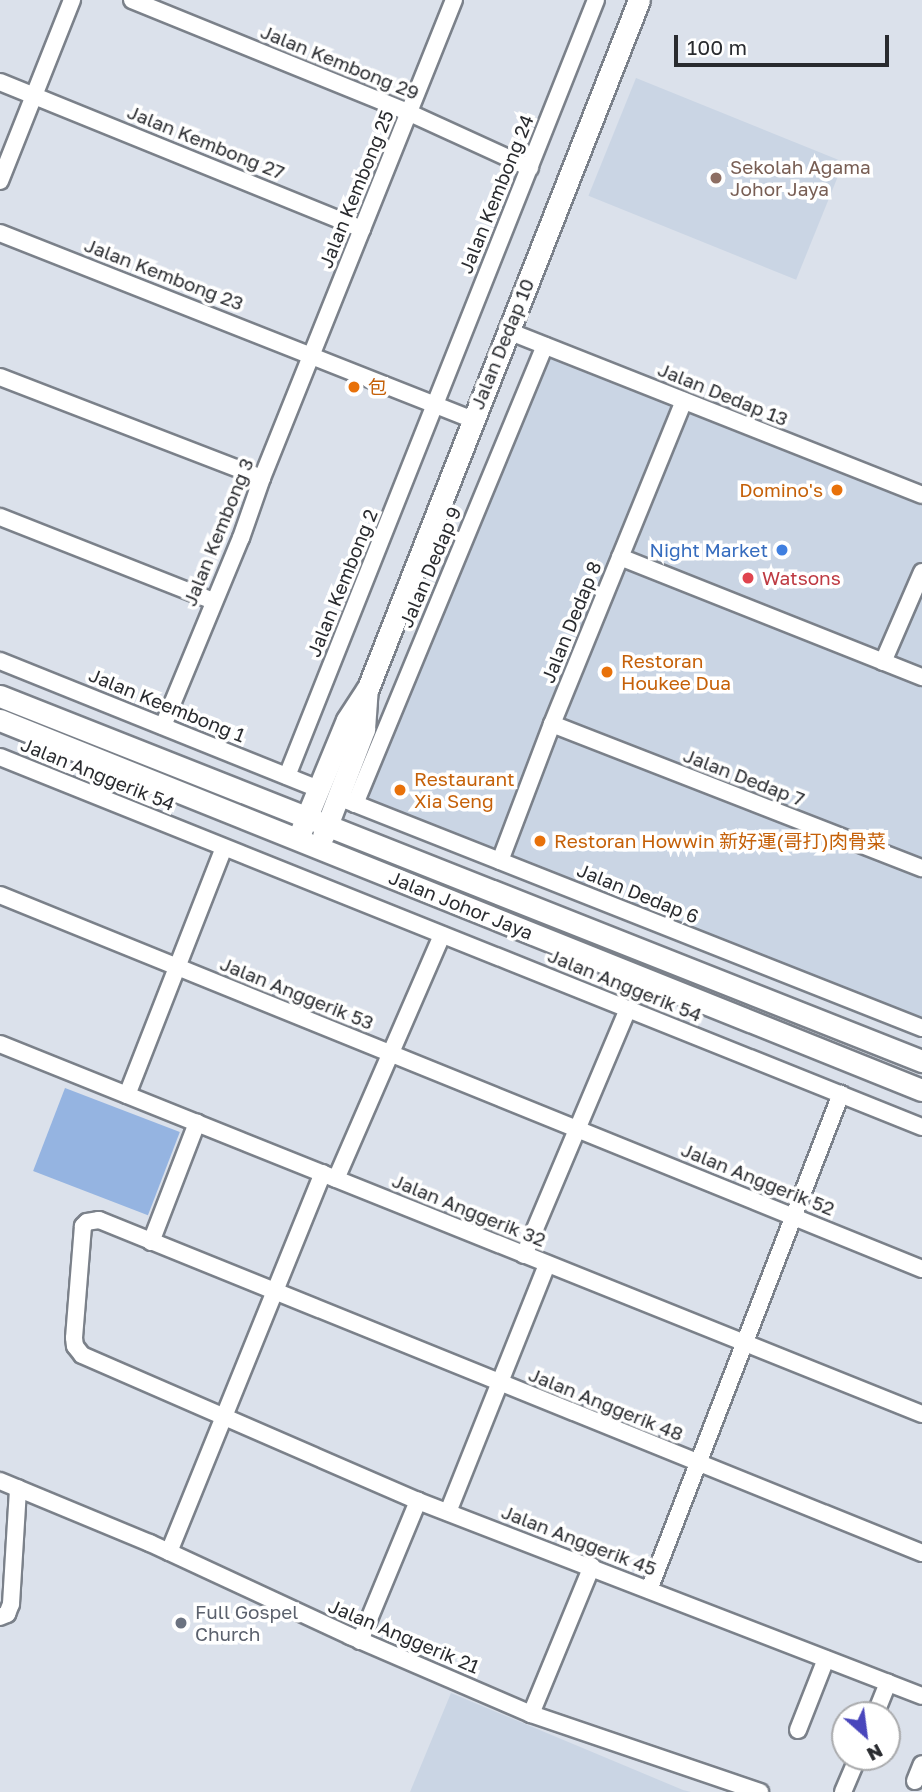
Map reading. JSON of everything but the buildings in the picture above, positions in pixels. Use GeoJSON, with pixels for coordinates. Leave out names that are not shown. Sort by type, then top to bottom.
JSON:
{"type":"FeatureCollection","features":[{"type":"Feature","properties":{"kind":"main road","name":"Jalan Dedap 10"},"geometry":{"type":"LineString","coordinates":[[298,839],[337,797],[363,729],[368,688],[471,419],[639,0]]}},
{"type":"Feature","properties":{"kind":"main road","name":"Jalan Johor Jaya"},"geometry":{"type":"LineString","coordinates":[[0,696],[922,1061]]}},
{"type":"Feature","properties":{"kind":"main road","name":"Jalan Johor Jaya"},"geometry":{"type":"LineString","coordinates":[[0,720],[922,1090]]}},
{"type":"Feature","properties":{"kind":"main road","name":"Jalan Dedap 10"},"geometry":{"type":"LineString","coordinates":[[317,821],[318,848]]}},
{"type":"Feature","properties":{"kind":"street"},"geometry":{"type":"LineString","coordinates":[[0,181],[72,0]]}},
{"type":"Feature","properties":{"kind":"street","name":"Jalan Kembong 29"},"geometry":{"type":"LineString","coordinates":[[132,0],[410,113],[530,167]]}},
{"type":"Feature","properties":{"kind":"street","name":"Jalan Kembong 25"},"geometry":{"type":"LineString","coordinates":[[312,354],[454,0]]}},
{"type":"Feature","properties":{"kind":"street","name":"Jalan Kembong 24"},"geometry":{"type":"LineString","coordinates":[[435,404],[596,0]]}},
{"type":"Feature","properties":{"kind":"street","name":"Jalan Kembong 27"},"geometry":{"type":"LineString","coordinates":[[0,82],[362,229]]}},
{"type":"Feature","properties":{"kind":"street","name":"Jalan Kembong 23"},"geometry":{"type":"LineString","coordinates":[[0,233],[471,419]]}},
{"type":"Feature","properties":{"kind":"street","name":"Jalan Dedap 13"},"geometry":{"type":"LineString","coordinates":[[508,331],[922,495]]}},
{"type":"Feature","properties":{"kind":"street","name":"Jalan Dedap 9"},"geometry":{"type":"LineString","coordinates":[[337,797],[545,346]]}},
{"type":"Feature","properties":{"kind":"street","name":"Jalan Kembong 3"},"geometry":{"type":"LineString","coordinates":[[163,726],[241,538],[312,354]]}},
{"type":"Feature","properties":{"kind":"street"},"geometry":{"type":"LineString","coordinates":[[0,377],[262,478]]}},
{"type":"Feature","properties":{"kind":"street","name":"Jalan Dedap 8"},"geometry":{"type":"LineString","coordinates":[[500,861],[552,724],[684,401]]}},
{"type":"Feature","properties":{"kind":"street","name":"Jalan Kembong 2"},"geometry":{"type":"LineString","coordinates":[[287,776],[435,404]]}},
{"type":"Feature","properties":{"kind":"street"},"geometry":{"type":"LineString","coordinates":[[0,517],[213,601]]}},
{"type":"Feature","properties":{"kind":"street"},"geometry":{"type":"LineString","coordinates":[[620,557],[922,677]]}},
{"type":"Feature","properties":{"kind":"street"},"geometry":{"type":"LineString","coordinates":[[883,662],[922,572]]}},
{"type":"Feature","properties":{"kind":"street","name":"Jalan Keembong 1"},"geometry":{"type":"LineString","coordinates":[[0,661],[337,797]]}},
{"type":"Feature","properties":{"kind":"street","name":"Jalan Dedap 7"},"geometry":{"type":"LineString","coordinates":[[552,724],[922,868]]}},
{"type":"Feature","properties":{"kind":"street","name":"Jalan Anggerik 54"},"geometry":{"type":"LineString","coordinates":[[0,757],[922,1127]]}},
{"type":"Feature","properties":{"kind":"street","name":"Jalan Dedap 6"},"geometry":{"type":"LineString","coordinates":[[337,797],[922,1028]]}},
{"type":"Feature","properties":{"kind":"street"},"geometry":{"type":"LineString","coordinates":[[127,1095],[225,848]]}},
{"type":"Feature","properties":{"kind":"street","name":"Jalan Anggerik 53"},"geometry":{"type":"LineString","coordinates":[[0,895],[577,1129]]}},
{"type":"Feature","properties":{"kind":"street"},"geometry":{"type":"LineString","coordinates":[[169,1552],[275,1292],[390,1053],[442,935]]}},
{"type":"Feature","properties":{"kind":"street"},"geometry":{"type":"LineString","coordinates":[[524,1255],[628,1009]]}},
{"type":"Feature","properties":{"kind":"street","name":"Jalan Anggerik 32"},"geometry":{"type":"LineString","coordinates":[[0,1044],[922,1414]]}},
{"type":"Feature","properties":{"kind":"street"},"geometry":{"type":"LineString","coordinates":[[649,1590],[841,1094]]}},
{"type":"Feature","properties":{"kind":"street"},"geometry":{"type":"LineString","coordinates":[[152,1242],[197,1123]]}},
{"type":"Feature","properties":{"kind":"street","name":"Jalan Anggerik 52"},"geometry":{"type":"LineString","coordinates":[[577,1129],[922,1269]]}},
{"type":"Feature","properties":{"kind":"street","name":"Jalan Anggerik 45"},"geometry":{"type":"LineString","coordinates":[[108,1225],[93,1220],[87,1222],[81,1232],[74,1338],[76,1350],[418,1501],[592,1566],[922,1696]]}},
{"type":"Feature","properties":{"kind":"street","name":"Jalan Anggerik 48"},"geometry":{"type":"LineString","coordinates":[[108,1225],[922,1553]]}},
{"type":"Feature","properties":{"kind":"street"},"geometry":{"type":"LineString","coordinates":[[448,1512],[547,1264]]}},
{"type":"Feature","properties":{"kind":"street","name":"Jalan Anggerik 21"},"geometry":{"type":"LineString","coordinates":[[0,1481],[169,1552],[360,1641],[531,1714],[760,1792]]}},
{"type":"Feature","properties":{"kind":"street"},"geometry":{"type":"LineString","coordinates":[[0,1618],[7,1614],[11,1604],[18,1488]]}},
{"type":"Feature","properties":{"kind":"street"},"geometry":{"type":"LineString","coordinates":[[360,1641],[418,1501]]}},
{"type":"Feature","properties":{"kind":"street"},"geometry":{"type":"LineString","coordinates":[[531,1714],[592,1566]]}},
{"type":"Feature","properties":{"kind":"street"},"geometry":{"type":"LineString","coordinates":[[797,1730],[826,1659]]}},
{"type":"Feature","properties":{"kind":"street"},"geometry":{"type":"LineString","coordinates":[[881,1701],[888,1683]]}},
{"type":"Feature","properties":{"kind":"street"},"geometry":{"type":"LineString","coordinates":[[915,1781],[922,1764]]}},
{"type":"Feature","properties":{"kind":"street"},"geometry":{"type":"LineString","coordinates":[[843,1792],[852,1771]]}},
{"type":"Feature","properties":{"kind":"shaded area","name":"Sekolah Agama Johor Jaya"},"geometry":{"type":"Polygon","coordinates":[[[636,78],[844,162],[796,280],[588,196],[636,78]]]}},
{"type":"Feature","properties":{"kind":"shaded area"},"geometry":{"type":"Polygon","coordinates":[[[545,356],[922,506],[922,1024],[363,800],[545,356]]]}},
{"type":"Feature","properties":{"kind":"shaded area"},"geometry":{"type":"Polygon","coordinates":[[[65,1088],[180,1132],[148,1215],[33,1171],[65,1088]]]}},
{"type":"Feature","properties":{"kind":"shaded area"},"geometry":{"type":"Polygon","coordinates":[[[451,1693],[683,1790],[691,1792],[410,1792],[451,1693]]]}},
{"type":"Feature","properties":{"kind":"place","name":"Sekolah Agama Johor Jaya"},"geometry":{"type":"Point","coordinates":[716,178]}},
{"type":"Feature","properties":{"kind":"place","name":"包"},"geometry":{"type":"Point","coordinates":[354,387]}},
{"type":"Feature","properties":{"kind":"place","name":"Domino's"},"geometry":{"type":"Point","coordinates":[837,490]}},
{"type":"Feature","properties":{"kind":"place","name":"Night Market"},"geometry":{"type":"Point","coordinates":[782,550]}},
{"type":"Feature","properties":{"kind":"place","name":"Watsons"},"geometry":{"type":"Point","coordinates":[748,578]}},
{"type":"Feature","properties":{"kind":"place","name":"Restoran Houkee Dua"},"geometry":{"type":"Point","coordinates":[607,672]}},
{"type":"Feature","properties":{"kind":"place","name":"Restaurant Xia Seng"},"geometry":{"type":"Point","coordinates":[400,790]}},
{"type":"Feature","properties":{"kind":"place","name":"Restoran Howwin 新好運(哥打)肉骨菜"},"geometry":{"type":"Point","coordinates":[540,841]}},
{"type":"Feature","properties":{"kind":"place","name":"Full Gospel Church"},"geometry":{"type":"Point","coordinates":[181,1623]}}]}
